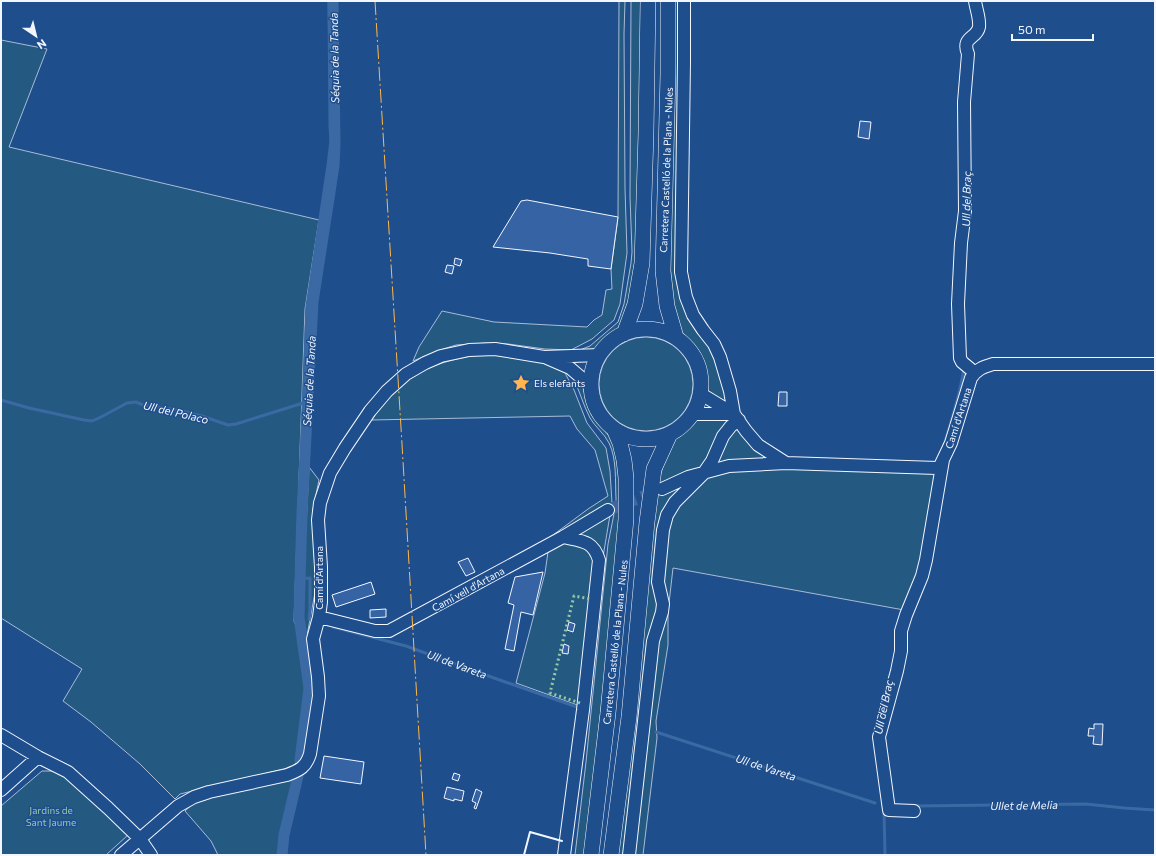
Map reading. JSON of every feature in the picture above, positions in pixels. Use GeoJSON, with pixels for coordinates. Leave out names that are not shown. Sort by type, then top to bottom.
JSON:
{"type":"FeatureCollection","features":[{"type":"Feature","properties":{"kind":"main road"},"geometry":{"type":"LineString","coordinates":[[624,334],[635,304],[642,263],[648,1]]}},
{"type":"Feature","properties":{"kind":"main road","name":"Carretera Castelló de la Plana - Nules"},"geometry":{"type":"LineString","coordinates":[[668,1],[668,74],[663,271],[667,306],[676,337]]}},
{"type":"Feature","properties":{"kind":"main road"},"geometry":{"type":"LineString","coordinates":[[642,329],[659,331],[676,337],[692,352],[700,372],[701,394],[693,414],[683,426],[670,434],[651,440],[632,438],[614,429],[597,410],[591,386],[593,370],[600,355],[610,342],[624,334],[642,329]]}},
{"type":"Feature","properties":{"kind":"main road","name":"Carretera Castelló de la Plana - Nules"},"geometry":{"type":"LineString","coordinates":[[591,855],[608,713],[626,519],[626,478],[624,460],[620,443],[614,429]]}},
{"type":"Feature","properties":{"kind":"main road","name":"Carretera Castelló de la Plana - Nules"},"geometry":{"type":"LineString","coordinates":[[611,855],[629,716],[646,530],[654,469],[670,434]]}},
{"type":"Feature","properties":{"kind":"street"},"geometry":{"type":"LineString","coordinates":[[629,855],[653,641],[663,604],[658,582],[663,530],[667,515],[675,502],[702,474],[712,461],[723,436],[736,417],[720,357],[714,344],[693,314],[686,297],[681,272],[684,1]]}},
{"type":"Feature","properties":{"kind":"street"},"geometry":{"type":"LineString","coordinates":[[975,1],[979,26],[978,31],[971,37],[966,48],[968,54],[964,102],[965,211],[961,243],[958,304],[960,358],[962,362],[974,372],[980,368],[993,364],[1155,364]]}},
{"type":"Feature","properties":{"kind":"street","name":"Camí d'Artana"},"geometry":{"type":"LineString","coordinates":[[121,855],[178,806],[194,797],[209,792],[296,772],[308,761],[318,696],[318,677],[313,639],[319,617],[321,602],[321,567],[318,520],[320,504],[330,473],[344,448],[386,391],[406,374],[425,363],[442,356],[469,350],[495,349],[544,356],[600,355]]}},
{"type":"Feature","properties":{"kind":"street","name":"Camí d'Artana"},"geometry":{"type":"LineString","coordinates":[[544,356],[570,368],[591,386]]}},
{"type":"Feature","properties":{"kind":"street","name":"Camí d'Artana"},"geometry":{"type":"LineString","coordinates":[[786,463],[937,468],[940,466],[951,443],[974,372]]}},
{"type":"Feature","properties":{"kind":"street"},"geometry":{"type":"LineString","coordinates":[[701,394],[736,417],[758,445],[786,463]]}},
{"type":"Feature","properties":{"kind":"street"},"geometry":{"type":"LineString","coordinates":[[693,414],[736,417]]}},
{"type":"Feature","properties":{"kind":"street"},"geometry":{"type":"LineString","coordinates":[[914,811],[889,810],[879,737],[901,651],[901,631],[922,576],[926,560],[943,460]]}},
{"type":"Feature","properties":{"kind":"street"},"geometry":{"type":"LineString","coordinates":[[662,489],[688,477],[728,466],[786,463]]}},
{"type":"Feature","properties":{"kind":"street","name":"Camí vell d'Artana"},"geometry":{"type":"LineString","coordinates":[[319,617],[375,631],[389,631],[563,537],[608,510]]}},
{"type":"Feature","properties":{"kind":"street"},"geometry":{"type":"LineString","coordinates":[[563,537],[589,544],[594,548],[599,560],[583,710],[564,855]]}},
{"type":"Feature","properties":{"kind":"street"},"geometry":{"type":"LineString","coordinates":[[1,735],[38,757],[68,772],[140,839],[151,855]]}},
{"type":"Feature","properties":{"kind":"street"},"geometry":{"type":"LineString","coordinates":[[1,790],[38,757]]}},
{"type":"Feature","properties":{"kind":"green space"},"geometry":{"type":"Polygon","coordinates":[[[619,1],[625,1],[625,188],[627,253],[620,304],[614,320],[592,339],[571,350],[486,343],[456,345],[413,361],[419,347],[442,311],[494,322],[587,327],[602,315],[606,290],[612,289],[611,269],[618,217],[619,1]]]}},
{"type":"Feature","properties":{"kind":"green space"},"geometry":{"type":"Polygon","coordinates":[[[631,1],[642,1],[637,242],[631,296],[619,328],[604,339],[596,348],[590,351],[577,351],[590,346],[618,322],[624,304],[631,263],[631,1]]]}},
{"type":"Feature","properties":{"kind":"green space"},"geometry":{"type":"Polygon","coordinates":[[[675,1],[683,1],[679,272],[711,345],[730,407],[708,395],[707,372],[697,350],[682,332],[671,298],[670,238],[675,1]]]}},
{"type":"Feature","properties":{"kind":"green space"},"geometry":{"type":"Polygon","coordinates":[[[1,40],[47,49],[9,147],[319,220],[305,309],[294,621],[297,628],[305,683],[305,697],[296,766],[180,794],[175,799],[140,764],[91,722],[63,701],[82,669],[1,618],[1,40]]]}},
{"type":"Feature","properties":{"kind":"green space"},"geometry":{"type":"Polygon","coordinates":[[[646,337],[664,340],[679,351],[690,366],[693,384],[690,402],[679,417],[664,428],[646,431],[628,428],[613,417],[602,402],[599,384],[602,366],[613,351],[628,340],[646,337]]]}},
{"type":"Feature","properties":{"kind":"green space"},"geometry":{"type":"Polygon","coordinates":[[[477,355],[498,355],[542,361],[566,370],[566,375],[574,390],[587,423],[606,448],[610,471],[612,503],[580,706],[516,683],[545,573],[548,552],[404,629],[396,620],[545,541],[608,496],[595,450],[577,429],[570,416],[371,420],[394,393],[416,375],[443,363],[477,355]]]}},
{"type":"Feature","properties":{"kind":"green space"},"geometry":{"type":"Polygon","coordinates":[[[573,378],[580,381],[589,409],[613,441],[621,483],[617,564],[585,855],[575,855],[608,544],[616,499],[615,470],[612,449],[607,439],[590,418],[573,378]]]}},
{"type":"Feature","properties":{"kind":"green space"},"geometry":{"type":"Polygon","coordinates":[[[725,416],[775,461],[728,468],[939,470],[924,562],[904,610],[673,568],[668,612],[668,645],[656,721],[657,738],[643,855],[617,855],[658,483],[667,453],[676,438],[688,430],[698,419],[725,416]]]}},
{"type":"Feature","properties":{"kind":"green space"},"geometry":{"type":"Polygon","coordinates":[[[309,467],[319,480],[313,509],[316,587],[306,641],[303,619],[309,467]]]}},
{"type":"Feature","properties":{"kind":"green space","name":"Jardins de Sant Jaume"},"geometry":{"type":"Polygon","coordinates":[[[42,771],[54,771],[67,775],[128,835],[106,855],[1,855],[1,806],[42,771]]]}},
{"type":"Feature","properties":{"kind":"green space"},"geometry":{"type":"Polygon","coordinates":[[[294,776],[278,855],[218,855],[211,841],[185,811],[196,801],[294,776]]]}},
{"type":"Feature","properties":{"kind":"building"},"geometry":{"type":"Polygon","coordinates":[[[860,121],[871,122],[869,139],[858,137],[860,121]]]}},
{"type":"Feature","properties":{"kind":"building"},"geometry":{"type":"Polygon","coordinates":[[[527,200],[618,217],[611,269],[588,266],[588,259],[493,247],[521,201],[527,200]]]}},
{"type":"Feature","properties":{"kind":"building"},"geometry":{"type":"Polygon","coordinates":[[[455,258],[462,260],[460,266],[454,264],[455,258]]]}},
{"type":"Feature","properties":{"kind":"building"},"geometry":{"type":"Polygon","coordinates":[[[447,265],[454,266],[452,274],[445,272],[447,265]]]}},
{"type":"Feature","properties":{"kind":"building"},"geometry":{"type":"Polygon","coordinates":[[[779,392],[787,392],[787,406],[778,406],[779,392]]]}},
{"type":"Feature","properties":{"kind":"building"},"geometry":{"type":"Polygon","coordinates":[[[468,558],[475,572],[466,576],[458,562],[468,558]]]}},
{"type":"Feature","properties":{"kind":"building"},"geometry":{"type":"Polygon","coordinates":[[[543,572],[533,615],[521,612],[514,651],[505,649],[514,605],[508,603],[515,577],[543,572]]]}},
{"type":"Feature","properties":{"kind":"building"},"geometry":{"type":"Polygon","coordinates":[[[371,582],[375,594],[336,607],[332,595],[371,582]]]}},
{"type":"Feature","properties":{"kind":"building"},"geometry":{"type":"Polygon","coordinates":[[[386,609],[386,617],[370,618],[370,610],[386,609]]]}},
{"type":"Feature","properties":{"kind":"building"},"geometry":{"type":"Polygon","coordinates":[[[569,622],[575,624],[573,632],[567,630],[569,622]]]}},
{"type":"Feature","properties":{"kind":"building"},"geometry":{"type":"Polygon","coordinates":[[[564,644],[569,646],[568,654],[562,653],[564,644]]]}},
{"type":"Feature","properties":{"kind":"building"},"geometry":{"type":"Polygon","coordinates":[[[1094,724],[1103,724],[1102,745],[1093,744],[1094,736],[1088,736],[1089,728],[1094,729],[1094,724]]]}},
{"type":"Feature","properties":{"kind":"building"},"geometry":{"type":"Polygon","coordinates":[[[324,756],[364,762],[361,784],[320,778],[324,756]]]}},
{"type":"Feature","properties":{"kind":"building"},"geometry":{"type":"Polygon","coordinates":[[[454,773],[460,775],[458,781],[452,779],[454,773]]]}},
{"type":"Feature","properties":{"kind":"building"},"geometry":{"type":"Polygon","coordinates":[[[447,787],[464,791],[462,801],[454,799],[454,801],[444,798],[447,787]]]}},
{"type":"Feature","properties":{"kind":"building"},"geometry":{"type":"Polygon","coordinates":[[[476,789],[482,792],[476,809],[474,808],[476,803],[472,801],[476,789]]]}},
{"type":"Feature","properties":{"kind":"waterway"},"geometry":{"type":"LineString","coordinates":[[300,621],[295,620],[307,306],[331,140],[329,1]]}},
{"type":"Feature","properties":{"kind":"waterway","name":"Séquia de la Tanda"},"geometry":{"type":"LineString","coordinates":[[300,760],[309,688],[299,617],[302,513],[313,302],[334,166],[333,1]]}},
{"type":"Feature","properties":{"kind":"waterway","name":"Ull del Braç"},"geometry":{"type":"LineString","coordinates":[[943,448],[958,398],[964,368]]}},
{"type":"Feature","properties":{"kind":"waterway","name":"Ull del Polaco"},"geometry":{"type":"LineString","coordinates":[[1,400],[29,408],[92,421],[127,403],[136,402],[143,405],[178,410],[228,425],[307,403]]}},
{"type":"Feature","properties":{"kind":"waterway","name":"Ull de Vareta"},"geometry":{"type":"LineString","coordinates":[[301,579],[310,578],[309,619]]}},
{"type":"Feature","properties":{"kind":"waterway","name":"Ull de Vareta"},"geometry":{"type":"LineString","coordinates":[[333,627],[406,646],[580,708]]}},
{"type":"Feature","properties":{"kind":"waterway","name":"Ull de Vareta"},"geometry":{"type":"LineString","coordinates":[[656,732],[875,803]]}},
{"type":"Feature","properties":{"kind":"waterway","name":"Séquia de la Tanda"},"geometry":{"type":"LineString","coordinates":[[282,855],[284,835],[298,776]]}},
{"type":"Feature","properties":{"kind":"waterway","name":"Ullet de Melia"},"geometry":{"type":"LineString","coordinates":[[915,806],[1086,804],[1155,810]]}},
{"type":"Feature","properties":{"kind":"waterway","name":"Ull del Braç"},"geometry":{"type":"LineString","coordinates":[[884,812],[885,855]]}},
{"type":"Feature","properties":{"kind":"tunnel"},"geometry":{"type":"LineString","coordinates":[[608,510],[657,491]]}},
{"type":"Feature","properties":{"kind":"hedge"},"geometry":{"type":"LineString","coordinates":[[580,703],[550,693],[574,596],[591,599]]}},
{"type":"Feature","properties":{"kind":"wall"},"geometry":{"type":"LineString","coordinates":[[524,855],[530,832],[562,841]]}},
{"type":"Feature","properties":{"kind":"power"},"geometry":{"type":"LineString","coordinates":[[375,1],[426,855]]}},
{"type":"Feature","properties":{"kind":"place","name":"Els elefants"},"geometry":{"type":"Point","coordinates":[521,383]}}]}
